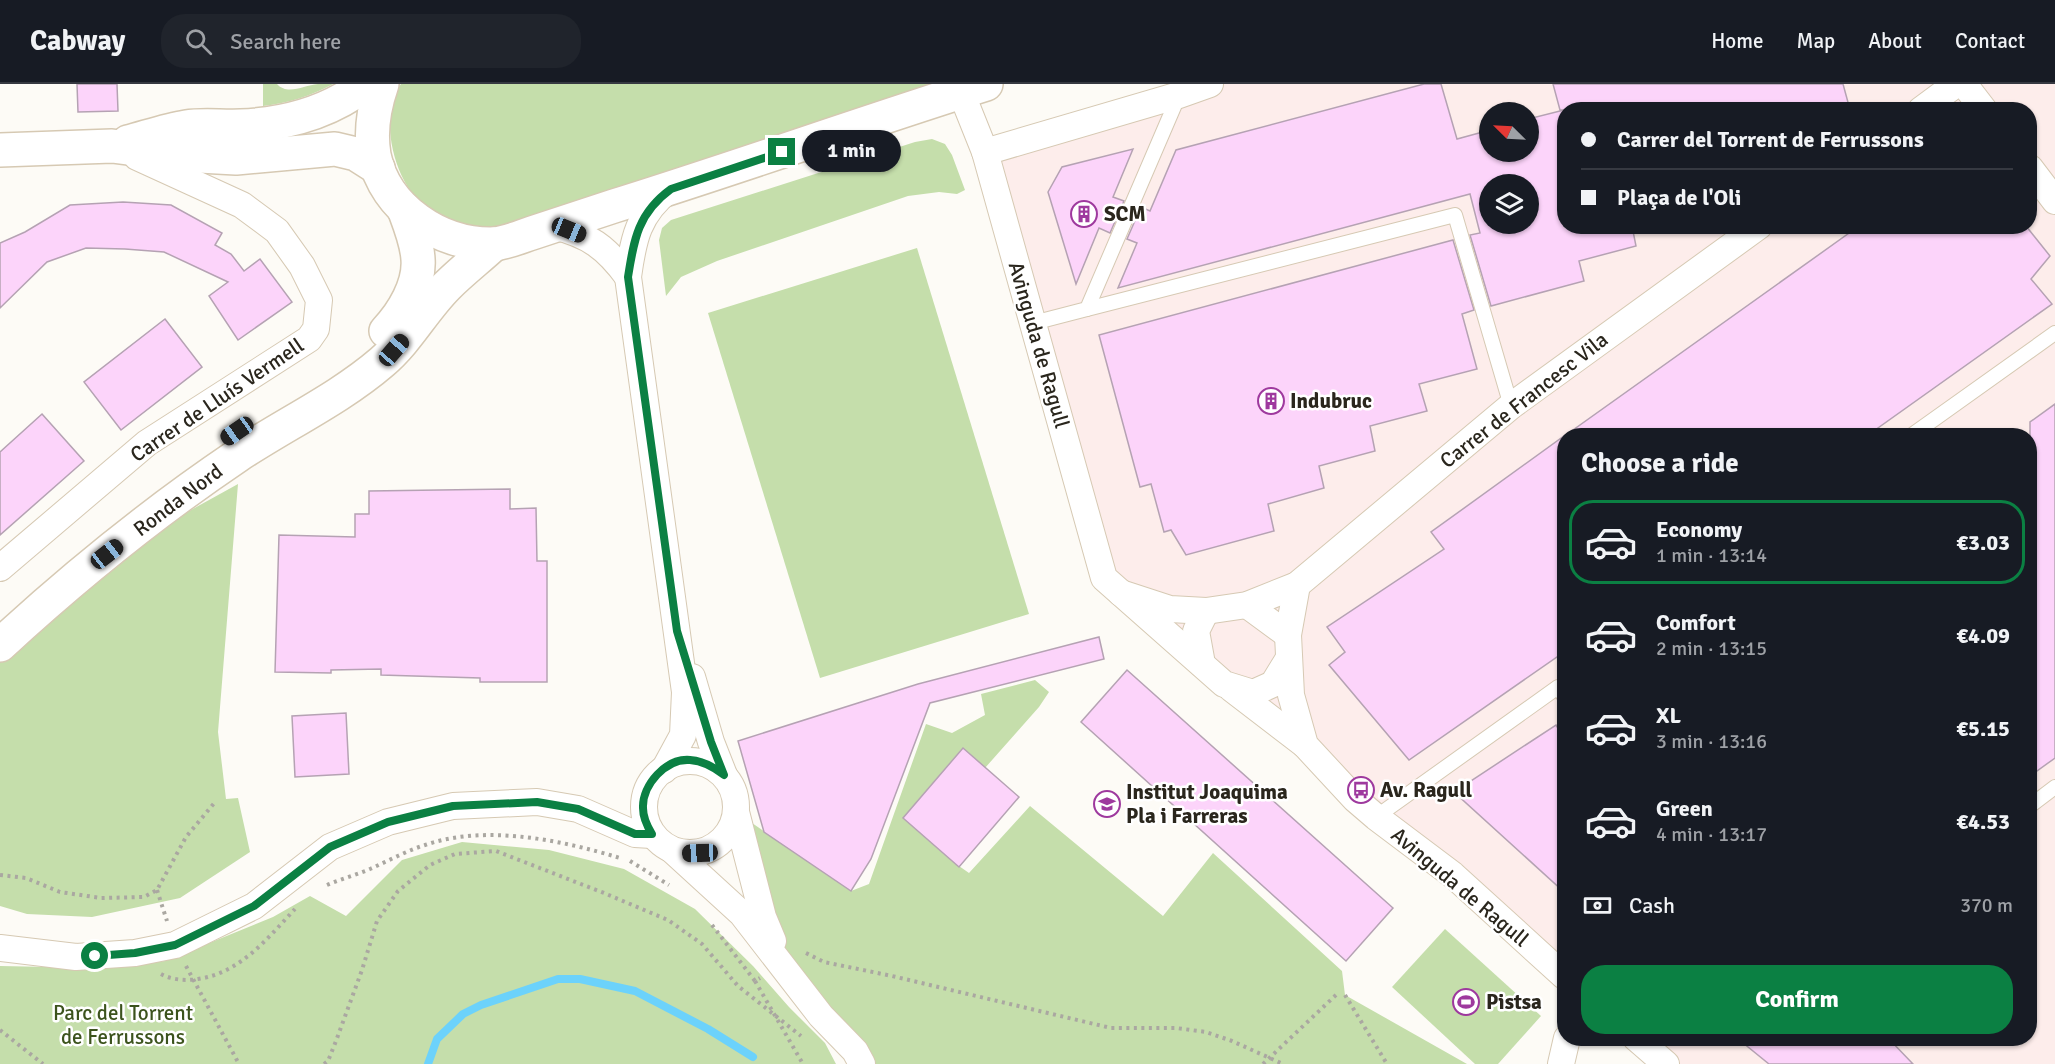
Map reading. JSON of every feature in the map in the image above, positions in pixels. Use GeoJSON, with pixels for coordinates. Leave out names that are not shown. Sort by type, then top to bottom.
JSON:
{"type":"FeatureCollection","features":[{"type":"Feature","properties":{"kind":"main road"},"geometry":{"type":"LineString","coordinates":[[112,146],[188,127],[243,126],[287,121],[322,110],[350,96],[366,84]]}},
{"type":"Feature","properties":{"kind":"main road"},"geometry":{"type":"LineString","coordinates":[[382,84],[374,107],[373,140],[378,168],[391,192],[404,209],[421,223],[438,232],[460,240],[494,244],[671,189],[974,88]]}},
{"type":"Feature","properties":{"kind":"main road"},"geometry":{"type":"LineString","coordinates":[[0,150],[112,146],[181,155],[236,158],[334,149],[356,154],[378,168]]}},
{"type":"Feature","properties":{"kind":"main road","name":"Ronda Nord"},"geometry":{"type":"LineString","coordinates":[[0,619],[77,552],[190,464],[237,431],[349,364],[375,343],[395,322],[409,299],[415,281],[418,261],[415,240],[404,209]]}},
{"type":"Feature","properties":{"kind":"main road","name":"Ronda Nord"},"geometry":{"type":"LineString","coordinates":[[0,645],[65,588],[180,497],[239,455],[336,395],[382,362],[405,339],[447,286],[494,244]]}},
{"type":"Feature","properties":{"kind":"street"},"geometry":{"type":"LineString","coordinates":[[985,152],[1210,84]]}},
{"type":"Feature","properties":{"kind":"street"},"geometry":{"type":"LineString","coordinates":[[1932,102],[1956,84]]}},
{"type":"Feature","properties":{"kind":"street"},"geometry":{"type":"LineString","coordinates":[[1964,84],[1978,102]]}},
{"type":"Feature","properties":{"kind":"street","name":"Avinguda de Ragull"},"geometry":{"type":"LineString","coordinates":[[974,88],[985,152],[1104,578],[1121,593]]}},
{"type":"Feature","properties":{"kind":"street","name":"Carrer de Lluís Vermell"},"geometry":{"type":"LineString","coordinates":[[0,567],[147,444],[309,339],[316,329],[319,300],[302,266],[277,231],[242,205],[187,178],[112,146]]}},
{"type":"Feature","properties":{"kind":"street"},"geometry":{"type":"LineString","coordinates":[[2037,177],[2055,201]]}},
{"type":"Feature","properties":{"kind":"street"},"geometry":{"type":"LineString","coordinates":[[671,189],[648,209],[638,228],[628,277],[685,692],[683,735],[664,770],[648,786],[643,806],[644,820],[652,834],[663,846],[683,853],[700,853],[722,841],[732,826],[736,812]]}},
{"type":"Feature","properties":{"kind":"street"},"geometry":{"type":"LineString","coordinates":[[553,226],[592,239],[613,256],[628,277]]}},
{"type":"Feature","properties":{"kind":"street","name":"Carrer de Francesc Vila"},"geometry":{"type":"LineString","coordinates":[[1247,605],[1297,585],[1511,406],[1748,234]]}},
{"type":"Feature","properties":{"kind":"street"},"geometry":{"type":"LineString","coordinates":[[1297,585],[1289,646],[1291,695],[1305,746]]}},
{"type":"Feature","properties":{"kind":"street"},"geometry":{"type":"LineString","coordinates":[[1121,593],[1170,609],[1206,611],[1247,605],[1289,646]]}},
{"type":"Feature","properties":{"kind":"street"},"geometry":{"type":"LineString","coordinates":[[1121,593],[1224,684],[1305,746]]}},
{"type":"Feature","properties":{"kind":"street"},"geometry":{"type":"LineString","coordinates":[[1202,664],[1196,631],[1206,611]]}},
{"type":"Feature","properties":{"kind":"street"},"geometry":{"type":"LineString","coordinates":[[677,631],[711,742],[735,795],[736,812],[763,917],[783,965]]}},
{"type":"Feature","properties":{"kind":"street"},"geometry":{"type":"LineString","coordinates":[[1224,684],[1253,693],[1273,684],[1289,646]]}},
{"type":"Feature","properties":{"kind":"street","name":"Avinguda de Ragull"},"geometry":{"type":"LineString","coordinates":[[1305,746],[1355,799],[1453,875],[1557,970]]}},
{"type":"Feature","properties":{"kind":"street"},"geometry":{"type":"LineString","coordinates":[[664,770],[681,761],[691,760],[711,765],[724,775]]}},
{"type":"Feature","properties":{"kind":"street"},"geometry":{"type":"LineString","coordinates":[[0,948],[76,957],[135,953],[175,945],[254,906],[330,847],[388,822],[453,806],[537,802],[578,809],[635,834],[652,834]]}},
{"type":"Feature","properties":{"kind":"street"},"geometry":{"type":"LineString","coordinates":[[672,850],[742,914],[821,1017],[855,1051],[862,1064]]}},
{"type":"Feature","properties":{"kind":"street"},"geometry":{"type":"LineString","coordinates":[[1561,1064],[1566,1046]]}},
{"type":"Feature","properties":{"kind":"street"},"geometry":{"type":"LineString","coordinates":[[1645,1046],[1666,1064]]}},
{"type":"Feature","properties":{"kind":"lane"},"geometry":{"type":"LineString","coordinates":[[1087,309],[1179,95]]}},
{"type":"Feature","properties":{"kind":"lane"},"geometry":{"type":"LineString","coordinates":[[1033,323],[1455,215],[1511,406]]}},
{"type":"Feature","properties":{"kind":"lane"},"geometry":{"type":"LineString","coordinates":[[1922,428],[2055,333]]}},
{"type":"Feature","properties":{"kind":"lane"},"geometry":{"type":"LineString","coordinates":[[1376,817],[1557,691]]}},
{"type":"Feature","properties":{"kind":"lane"},"geometry":{"type":"LineString","coordinates":[[2037,801],[2055,787]]}},
{"type":"Feature","properties":{"kind":"path"},"geometry":{"type":"LineString","coordinates":[[0,875],[26,878],[60,892],[101,898],[144,897],[158,890],[186,837],[216,801]]}},
{"type":"Feature","properties":{"kind":"path"},"geometry":{"type":"LineString","coordinates":[[321,887],[368,870],[426,844],[467,835],[493,834],[591,849],[633,862],[677,890]]}},
{"type":"Feature","properties":{"kind":"path"},"geometry":{"type":"LineString","coordinates":[[324,1064],[328,1061],[336,1041],[377,921],[398,891],[430,866],[455,854],[495,851],[668,920],[702,944],[738,986],[805,1039]]}},
{"type":"Feature","properties":{"kind":"path"},"geometry":{"type":"LineString","coordinates":[[158,890],[175,945],[239,1064]]}},
{"type":"Feature","properties":{"kind":"path"},"geometry":{"type":"LineString","coordinates":[[135,953],[164,976],[188,981],[213,977],[239,965],[299,906]]}},
{"type":"Feature","properties":{"kind":"path"},"geometry":{"type":"LineString","coordinates":[[705,918],[755,981],[802,1064]]}},
{"type":"Feature","properties":{"kind":"path"},"geometry":{"type":"LineString","coordinates":[[755,981],[805,953],[824,962],[1111,1028],[1176,1028],[1206,1032],[1283,1064]]}},
{"type":"Feature","properties":{"kind":"path"},"geometry":{"type":"LineString","coordinates":[[1263,1064],[1337,994]]}},
{"type":"Feature","properties":{"kind":"path"},"geometry":{"type":"LineString","coordinates":[[1345,995],[1387,1064]]}},
{"type":"Feature","properties":{"kind":"path"},"geometry":{"type":"LineString","coordinates":[[0,1030],[43,1064]]}},
{"type":"Feature","properties":{"kind":"shaded area"},"geometry":{"type":"Polygon","coordinates":[[[1210,84],[2055,84],[2055,1064],[1666,1064],[1645,1046],[2037,1046],[2037,428],[1557,428],[1557,971],[1104,578],[985,152],[1210,84]]]}},
{"type":"Feature","properties":{"kind":"green space"},"geometry":{"type":"Polygon","coordinates":[[[263,84],[277,84],[291,90],[318,84],[333,84],[299,98],[263,106],[263,84]]]}},
{"type":"Feature","properties":{"kind":"green space"},"geometry":{"type":"Polygon","coordinates":[[[401,84],[941,84],[520,222],[481,229],[451,221],[431,211],[408,187],[400,171],[390,133],[390,115],[394,98],[401,84]]]}},
{"type":"Feature","properties":{"kind":"green space"},"geometry":{"type":"Polygon","coordinates":[[[932,139],[945,144],[952,155],[965,190],[957,194],[939,192],[908,196],[717,261],[681,277],[666,296],[659,240],[662,228],[671,220],[915,142],[932,139]]]}},
{"type":"Feature","properties":{"kind":"green space"},"geometry":{"type":"Polygon","coordinates":[[[917,248],[1029,614],[820,678],[708,313],[917,248]]]}},
{"type":"Feature","properties":{"kind":"green space"},"geometry":{"type":"Polygon","coordinates":[[[238,484],[218,732],[226,799],[238,798],[250,852],[180,898],[92,917],[27,914],[0,906],[0,659],[162,526],[238,484]]]}},
{"type":"Feature","properties":{"kind":"green space"},"geometry":{"type":"Polygon","coordinates":[[[1035,680],[1049,692],[1039,707],[985,768],[962,749],[903,818],[969,873],[1030,806],[1163,916],[1213,853],[1342,971],[1345,995],[1467,1064],[862,1064],[789,973],[736,812],[851,891],[869,884],[926,724],[952,733],[985,715],[981,694],[1035,680]]]}},
{"type":"Feature","properties":{"kind":"green space","name":"Parc del Torrent de Ferrussons"},"geometry":{"type":"Polygon","coordinates":[[[462,842],[549,850],[624,869],[695,909],[753,966],[825,1043],[836,1064],[0,1064],[0,966],[102,968],[165,961],[273,917],[310,896],[346,916],[402,860],[462,842]]]}},
{"type":"Feature","properties":{"kind":"green space","name":"Pistsa"},"geometry":{"type":"Polygon","coordinates":[[[1445,929],[1541,1016],[1498,1064],[1475,1064],[1392,987],[1445,929]]]}},
{"type":"Feature","properties":{"kind":"building"},"geometry":{"type":"Polygon","coordinates":[[[77,84],[117,84],[118,111],[78,112],[77,84]]]}},
{"type":"Feature","properties":{"kind":"building"},"geometry":{"type":"Polygon","coordinates":[[[1424,84],[1441,84],[1457,139],[1479,133],[1479,162],[1539,162],[1539,116],[1557,112],[1557,234],[1634,234],[1636,246],[1579,261],[1584,281],[1491,306],[1470,235],[1539,234],[1539,174],[1479,174],[1479,229],[1470,194],[1118,288],[1137,243],[1127,239],[1141,207],[1150,211],[1176,150],[1424,84]]]}},
{"type":"Feature","properties":{"kind":"building"},"geometry":{"type":"Polygon","coordinates":[[[1553,84],[1843,84],[1848,102],[1558,102],[1553,84]]]}},
{"type":"Feature","properties":{"kind":"building","name":"SCM"},"geometry":{"type":"Polygon","coordinates":[[[1133,149],[1113,197],[1124,201],[1110,233],[1099,228],[1076,284],[1048,192],[1062,167],[1133,149]]]}},
{"type":"Feature","properties":{"kind":"building"},"geometry":{"type":"Polygon","coordinates":[[[123,202],[171,205],[222,233],[215,245],[231,254],[244,271],[260,259],[292,302],[238,340],[209,296],[228,282],[164,252],[86,248],[47,262],[0,308],[0,243],[25,232],[70,205],[123,202]]]}},
{"type":"Feature","properties":{"kind":"building"},"geometry":{"type":"Polygon","coordinates":[[[1848,234],[2032,234],[2050,256],[2031,279],[2052,304],[1878,428],[1576,428],[1848,234]]]}},
{"type":"Feature","properties":{"kind":"building","name":"Indubruc"},"geometry":{"type":"Polygon","coordinates":[[[1453,240],[1474,310],[1462,314],[1477,369],[1419,384],[1427,411],[1370,426],[1375,451],[1319,466],[1324,488],[1268,504],[1274,531],[1186,555],[1171,530],[1164,532],[1151,484],[1140,487],[1099,335],[1453,240]]]}},
{"type":"Feature","properties":{"kind":"building"},"geometry":{"type":"Polygon","coordinates":[[[165,319],[202,367],[121,430],[84,382],[165,319]]]}},
{"type":"Feature","properties":{"kind":"building"},"geometry":{"type":"Polygon","coordinates":[[[2055,404],[2055,758],[2037,771],[2037,428],[2030,428],[2030,422],[2055,404]]]}},
{"type":"Feature","properties":{"kind":"building"},"geometry":{"type":"Polygon","coordinates":[[[42,414],[84,461],[0,535],[0,452],[42,414]]]}},
{"type":"Feature","properties":{"kind":"building"},"geometry":{"type":"Polygon","coordinates":[[[1557,441],[1557,657],[1409,760],[1329,665],[1345,652],[1327,627],[1444,549],[1431,532],[1557,441]]]}},
{"type":"Feature","properties":{"kind":"building"},"geometry":{"type":"Polygon","coordinates":[[[510,489],[510,509],[536,508],[537,561],[547,561],[547,682],[480,682],[480,678],[381,675],[381,669],[331,670],[331,673],[275,672],[279,535],[355,537],[355,514],[369,514],[369,491],[510,489]]]}},
{"type":"Feature","properties":{"kind":"building"},"geometry":{"type":"Polygon","coordinates":[[[1099,637],[1104,659],[930,703],[871,859],[851,891],[764,832],[738,741],[918,684],[1099,637]]]}},
{"type":"Feature","properties":{"kind":"building"},"geometry":{"type":"Polygon","coordinates":[[[1127,670],[1393,908],[1346,961],[1081,722],[1127,670]]]}},
{"type":"Feature","properties":{"kind":"building"},"geometry":{"type":"Polygon","coordinates":[[[346,713],[349,774],[295,777],[292,716],[346,713]]]}},
{"type":"Feature","properties":{"kind":"building"},"geometry":{"type":"Polygon","coordinates":[[[1556,725],[1557,886],[1454,792],[1556,725]]]}},
{"type":"Feature","properties":{"kind":"building"},"geometry":{"type":"Polygon","coordinates":[[[963,748],[1019,797],[959,867],[903,818],[963,748]]]}},
{"type":"Feature","properties":{"kind":"building"},"geometry":{"type":"Polygon","coordinates":[[[1747,1046],[1896,1046],[1913,1064],[1769,1064],[1747,1046]]]}},
{"type":"Feature","properties":{"kind":"waterway"},"geometry":{"type":"LineString","coordinates":[[428,1064],[437,1039],[463,1014],[481,1005],[558,979],[580,979],[635,991],[708,1029],[753,1057]]}},
{"type":"Feature","properties":{"kind":"place","name":"SCM"},"geometry":{"type":"Point","coordinates":[1084,214]}},
{"type":"Feature","properties":{"kind":"place","name":"Indubruc"},"geometry":{"type":"Point","coordinates":[1271,401]}},
{"type":"Feature","properties":{"kind":"place","name":"Av. Ragull"},"geometry":{"type":"Point","coordinates":[1361,790]}},
{"type":"Feature","properties":{"kind":"place","name":"Institut Joaquima Pla i Farreras"},"geometry":{"type":"Point","coordinates":[1107,804]}},
{"type":"Feature","properties":{"kind":"place","name":"Pistsa"},"geometry":{"type":"Point","coordinates":[1466,1002]}},
{"type":"Feature","properties":{"kind":"route"},"geometry":{"type":"LineString","coordinates":[[95,956],[135,953],[175,945],[254,906],[330,847],[388,822],[453,806],[537,802],[578,809],[635,834],[652,834],[644,820],[643,806],[648,786],[664,770],[681,761],[691,760],[711,765],[724,775],[711,742],[677,631],[666,538],[628,277],[638,228],[648,209],[659,198],[671,189],[782,152]]}}]}
